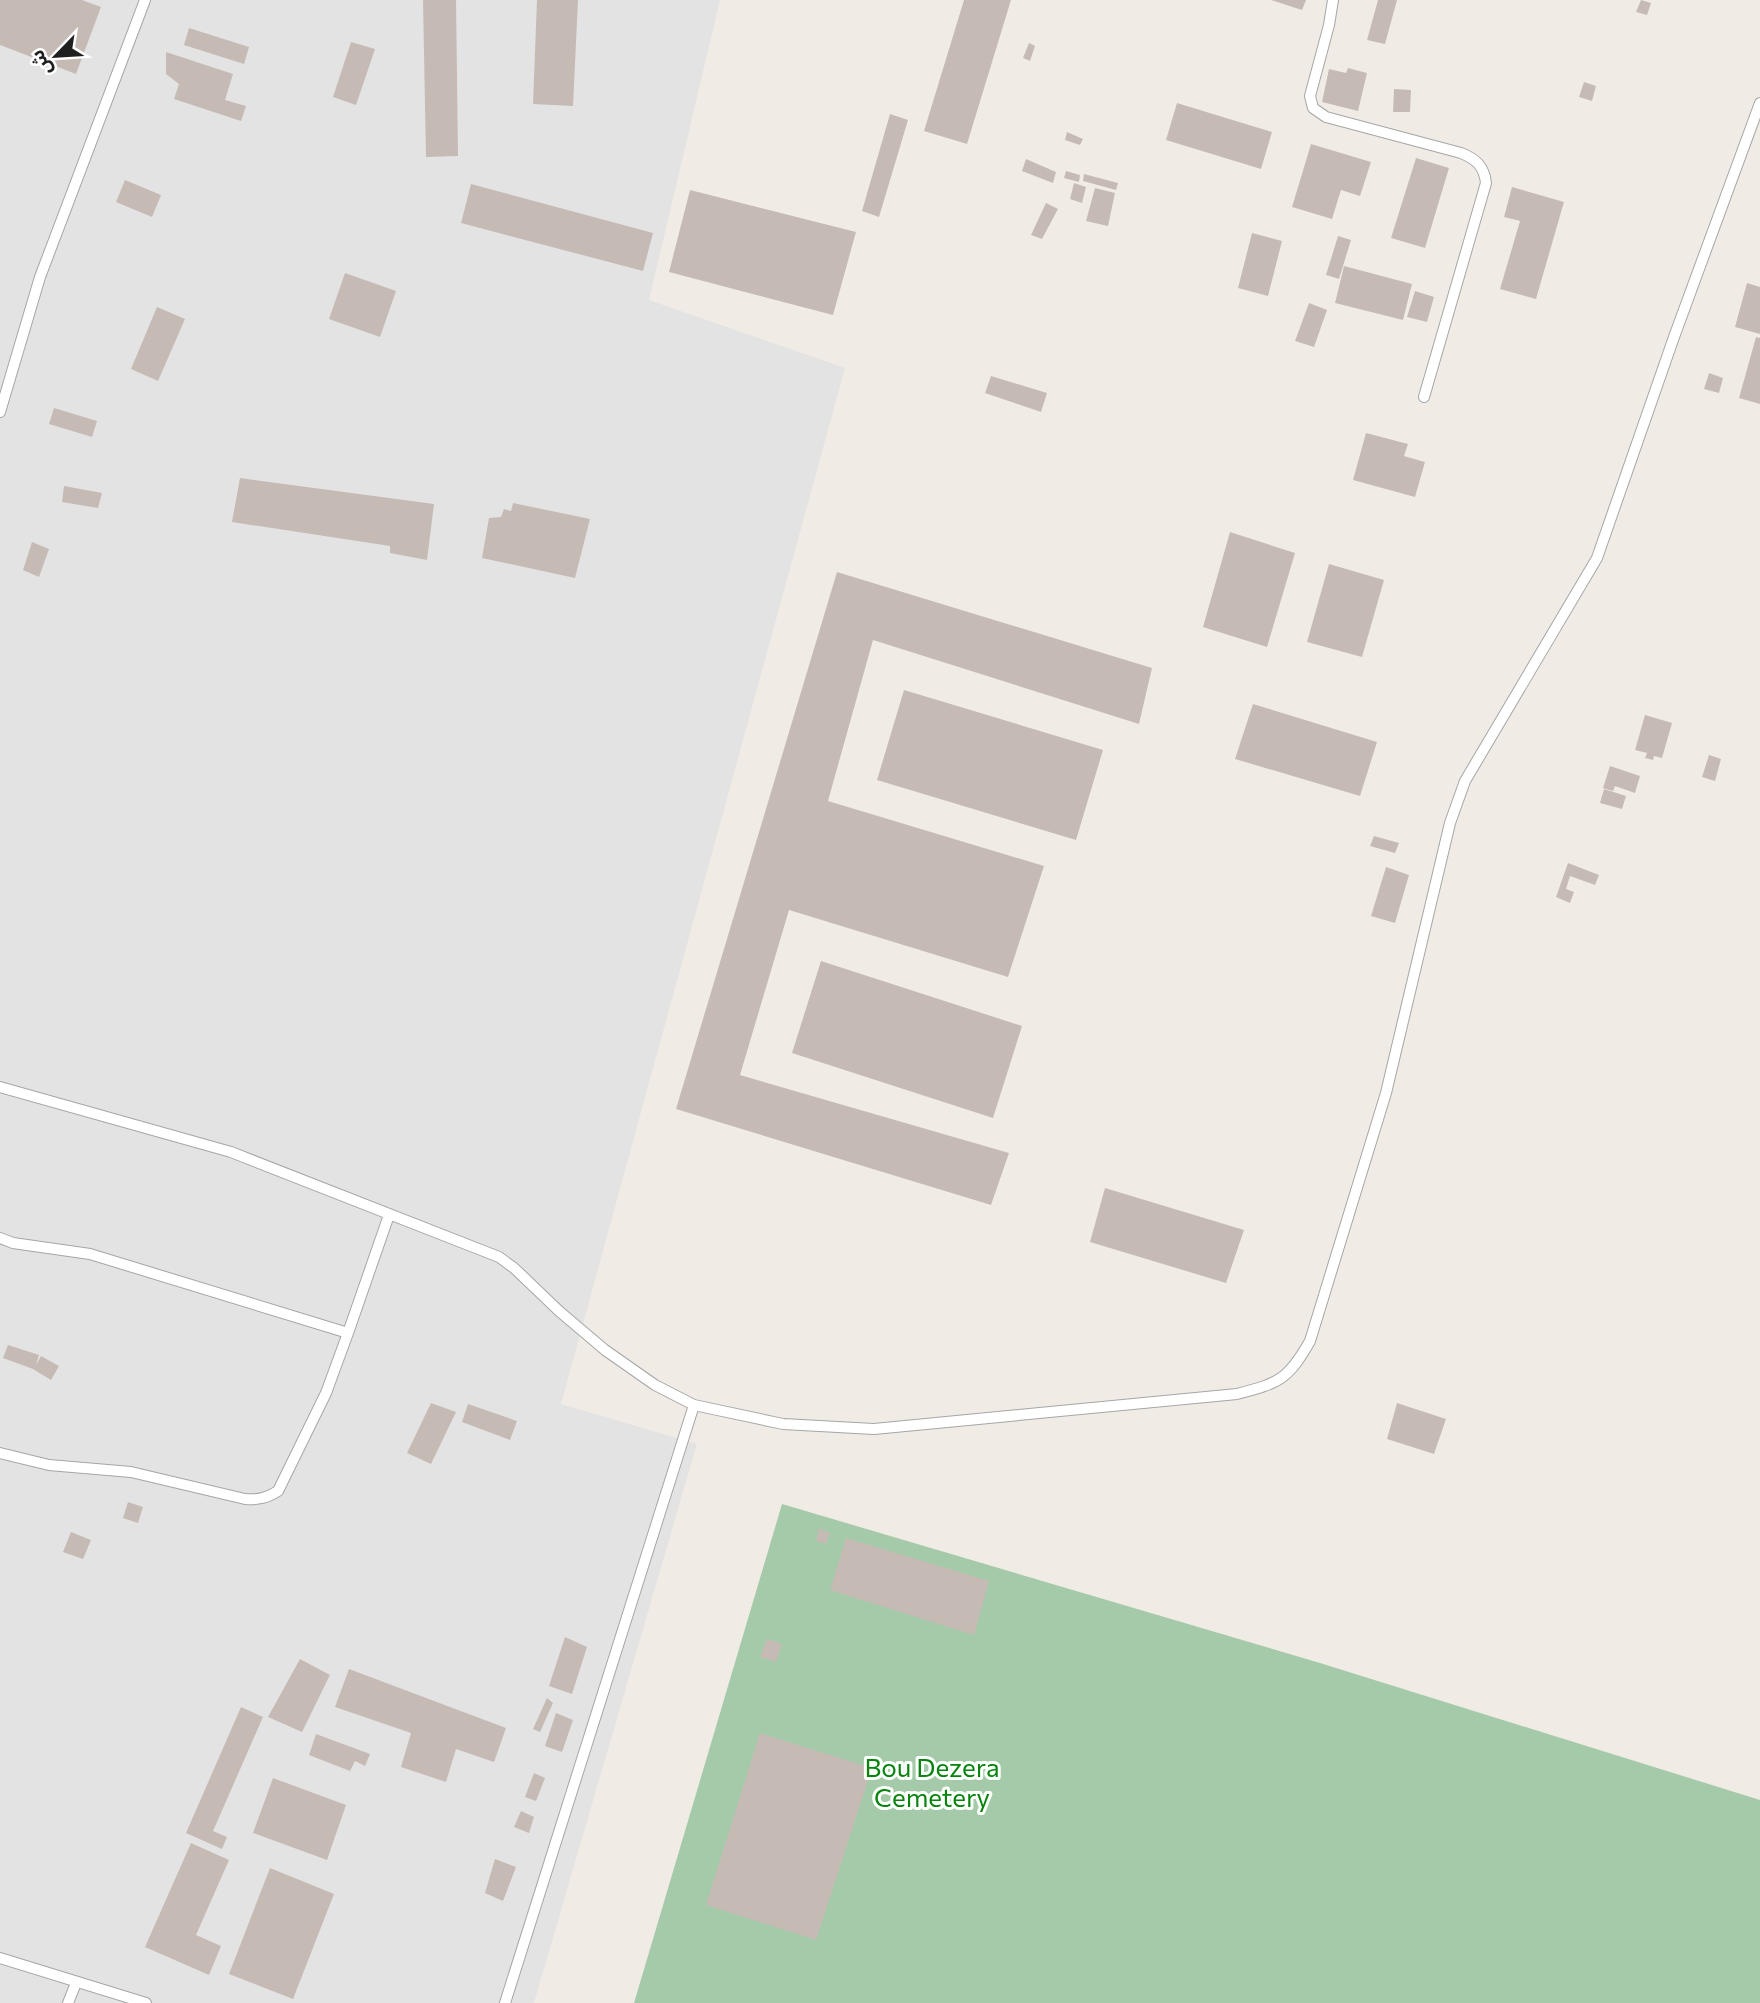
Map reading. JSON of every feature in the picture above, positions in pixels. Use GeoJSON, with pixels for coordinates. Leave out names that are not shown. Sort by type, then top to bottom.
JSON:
{"type":"FeatureCollection","features":[{"type":"Feature","properties":{"kind":"lane"},"geometry":{"type":"LineString","coordinates":[[0,412],[40,277],[145,0]]}},
{"type":"Feature","properties":{"kind":"lane"},"geometry":{"type":"LineString","coordinates":[[1333,0],[1310,96],[1316,112],[1326,117],[1461,152],[1480,164],[1485,173],[1486,183],[1424,397]]}},
{"type":"Feature","properties":{"kind":"lane"},"geometry":{"type":"LineString","coordinates":[[0,1087],[231,1152],[499,1256],[614,1357],[655,1385],[694,1405],[783,1424],[874,1429],[1237,1394],[1270,1385],[1295,1368],[1310,1341],[1386,1093],[1450,823],[1465,781],[1597,558],[1760,103]]}},
{"type":"Feature","properties":{"kind":"lane"},"geometry":{"type":"LineString","coordinates":[[0,1453],[49,1465],[131,1472],[245,1499],[269,1497],[278,1491],[326,1393],[389,1215]]}},
{"type":"Feature","properties":{"kind":"lane"},"geometry":{"type":"LineString","coordinates":[[0,1238],[90,1254],[348,1334]]}},
{"type":"Feature","properties":{"kind":"lane"},"geometry":{"type":"LineString","coordinates":[[506,2003],[694,1405]]}},
{"type":"Feature","properties":{"kind":"lane"},"geometry":{"type":"LineString","coordinates":[[0,1958],[146,2003]]}},
{"type":"Feature","properties":{"kind":"lane"},"geometry":{"type":"LineString","coordinates":[[68,2003],[76,1983]]}},
{"type":"Feature","properties":{"kind":"green space","name":"Bou Dezera Cemetery"},"geometry":{"type":"Polygon","coordinates":[[[782,1504],[1320,1663],[1760,1800],[1760,2003],[634,2003],[782,1504]]]}},
{"type":"Feature","properties":{"kind":"shaded area"},"geometry":{"type":"Polygon","coordinates":[[[0,0],[720,0],[649,300],[845,368],[561,1404],[697,1444],[534,2003],[0,2003],[0,0]]]}},
{"type":"Feature","properties":{"kind":"building"},"geometry":{"type":"Polygon","coordinates":[[[0,0],[82,0],[101,7],[76,74],[0,45],[0,0]]]}},
{"type":"Feature","properties":{"kind":"building"},"geometry":{"type":"Polygon","coordinates":[[[423,0],[456,0],[458,156],[426,157],[423,0]]]}},
{"type":"Feature","properties":{"kind":"building"},"geometry":{"type":"Polygon","coordinates":[[[537,0],[578,0],[573,106],[533,104],[537,0]]]}},
{"type":"Feature","properties":{"kind":"building"},"geometry":{"type":"Polygon","coordinates":[[[964,0],[1011,0],[967,144],[924,131],[964,0]]]}},
{"type":"Feature","properties":{"kind":"building"},"geometry":{"type":"Polygon","coordinates":[[[1271,0],[1306,0],[1302,10],[1271,0]]]}},
{"type":"Feature","properties":{"kind":"building"},"geometry":{"type":"Polygon","coordinates":[[[1378,0],[1397,0],[1385,44],[1367,40],[1378,0]]]}},
{"type":"Feature","properties":{"kind":"building"},"geometry":{"type":"Polygon","coordinates":[[[1641,0],[1651,3],[1647,15],[1636,12],[1641,0]]]}},
{"type":"Feature","properties":{"kind":"building"},"geometry":{"type":"Polygon","coordinates":[[[189,28],[249,47],[244,64],[184,45],[189,28]]]}},
{"type":"Feature","properties":{"kind":"building"},"geometry":{"type":"Polygon","coordinates":[[[351,42],[375,49],[356,105],[333,97],[351,42]]]}},
{"type":"Feature","properties":{"kind":"building"},"geometry":{"type":"Polygon","coordinates":[[[1029,43],[1035,46],[1030,61],[1023,58],[1029,43]]]}},
{"type":"Feature","properties":{"kind":"building"},"geometry":{"type":"Polygon","coordinates":[[[166,52],[233,74],[225,100],[246,106],[241,121],[174,99],[179,84],[166,74],[166,52]]]}},
{"type":"Feature","properties":{"kind":"building"},"geometry":{"type":"Polygon","coordinates":[[[1348,68],[1367,73],[1358,111],[1322,102],[1329,69],[1346,73],[1348,68]]]}},
{"type":"Feature","properties":{"kind":"building"},"geometry":{"type":"Polygon","coordinates":[[[1584,82],[1596,86],[1592,101],[1579,97],[1584,82]]]}},
{"type":"Feature","properties":{"kind":"building"},"geometry":{"type":"Polygon","coordinates":[[[1394,89],[1411,90],[1410,112],[1393,112],[1394,89]]]}},
{"type":"Feature","properties":{"kind":"building"},"geometry":{"type":"Polygon","coordinates":[[[1177,103],[1272,132],[1261,169],[1166,140],[1177,103]]]}},
{"type":"Feature","properties":{"kind":"building"},"geometry":{"type":"Polygon","coordinates":[[[890,114],[908,120],[879,217],[862,211],[890,114]]]}},
{"type":"Feature","properties":{"kind":"building"},"geometry":{"type":"Polygon","coordinates":[[[1067,132],[1083,139],[1080,145],[1065,140],[1067,132]]]}},
{"type":"Feature","properties":{"kind":"building"},"geometry":{"type":"Polygon","coordinates":[[[1311,144],[1371,162],[1360,196],[1341,190],[1332,219],[1292,207],[1311,144]]]}},
{"type":"Feature","properties":{"kind":"building"},"geometry":{"type":"Polygon","coordinates":[[[1416,158],[1449,168],[1425,248],[1391,238],[1416,158]]]}},
{"type":"Feature","properties":{"kind":"building"},"geometry":{"type":"Polygon","coordinates":[[[1026,159],[1056,172],[1053,183],[1022,171],[1026,159]]]}},
{"type":"Feature","properties":{"kind":"building"},"geometry":{"type":"Polygon","coordinates":[[[1066,171],[1080,175],[1079,182],[1064,178],[1066,171]]]}},
{"type":"Feature","properties":{"kind":"building"},"geometry":{"type":"Polygon","coordinates":[[[1084,174],[1118,183],[1116,190],[1083,181],[1084,174]]]}},
{"type":"Feature","properties":{"kind":"building"},"geometry":{"type":"Polygon","coordinates":[[[125,180],[161,195],[152,217],[116,202],[125,180]]]}},
{"type":"Feature","properties":{"kind":"building"},"geometry":{"type":"Polygon","coordinates":[[[1074,183],[1086,187],[1082,203],[1070,199],[1074,183]]]}},
{"type":"Feature","properties":{"kind":"building"},"geometry":{"type":"Polygon","coordinates":[[[471,184],[653,233],[643,271],[461,223],[471,184]]]}},
{"type":"Feature","properties":{"kind":"building"},"geometry":{"type":"Polygon","coordinates":[[[1512,187],[1564,202],[1536,299],[1500,289],[1520,221],[1504,217],[1512,187]]]}},
{"type":"Feature","properties":{"kind":"building"},"geometry":{"type":"Polygon","coordinates":[[[1095,188],[1115,193],[1108,226],[1086,221],[1095,188]]]}},
{"type":"Feature","properties":{"kind":"building"},"geometry":{"type":"Polygon","coordinates":[[[690,190],[856,232],[833,315],[669,272],[690,190]]]}},
{"type":"Feature","properties":{"kind":"building"},"geometry":{"type":"Polygon","coordinates":[[[1046,203],[1058,209],[1042,239],[1031,235],[1046,203]]]}},
{"type":"Feature","properties":{"kind":"building"},"geometry":{"type":"Polygon","coordinates":[[[1252,233],[1282,241],[1268,296],[1238,288],[1252,233]]]}},
{"type":"Feature","properties":{"kind":"building"},"geometry":{"type":"Polygon","coordinates":[[[1338,236],[1351,240],[1339,279],[1326,275],[1338,236]]]}},
{"type":"Feature","properties":{"kind":"building"},"geometry":{"type":"Polygon","coordinates":[[[1344,266],[1412,284],[1403,320],[1335,303],[1344,266]]]}},
{"type":"Feature","properties":{"kind":"building"},"geometry":{"type":"Polygon","coordinates":[[[345,273],[396,291],[380,337],[329,319],[345,273]]]}},
{"type":"Feature","properties":{"kind":"building"},"geometry":{"type":"Polygon","coordinates":[[[1747,283],[1760,287],[1760,334],[1735,327],[1747,283]]]}},
{"type":"Feature","properties":{"kind":"building"},"geometry":{"type":"Polygon","coordinates":[[[1415,291],[1434,297],[1427,322],[1407,317],[1415,291]]]}},
{"type":"Feature","properties":{"kind":"building"},"geometry":{"type":"Polygon","coordinates":[[[1309,303],[1327,310],[1314,347],[1295,341],[1309,303]]]}},
{"type":"Feature","properties":{"kind":"building"},"geometry":{"type":"Polygon","coordinates":[[[157,307],[185,319],[158,381],[131,369],[157,307]]]}},
{"type":"Feature","properties":{"kind":"building"},"geometry":{"type":"Polygon","coordinates":[[[1756,337],[1760,338],[1760,404],[1739,398],[1756,337]]]}},
{"type":"Feature","properties":{"kind":"building"},"geometry":{"type":"Polygon","coordinates":[[[1709,373],[1723,378],[1719,393],[1704,389],[1709,373]]]}},
{"type":"Feature","properties":{"kind":"building"},"geometry":{"type":"Polygon","coordinates":[[[991,376],[1047,393],[1041,412],[985,393],[991,376]]]}},
{"type":"Feature","properties":{"kind":"building"},"geometry":{"type":"Polygon","coordinates":[[[54,408],[97,421],[92,437],[49,424],[54,408]]]}},
{"type":"Feature","properties":{"kind":"building"},"geometry":{"type":"Polygon","coordinates":[[[1366,433],[1408,444],[1404,456],[1425,462],[1415,497],[1353,480],[1366,433]]]}},
{"type":"Feature","properties":{"kind":"building"},"geometry":{"type":"Polygon","coordinates":[[[240,478],[434,504],[427,560],[390,553],[390,546],[232,522],[240,478]]]}},
{"type":"Feature","properties":{"kind":"building"},"geometry":{"type":"Polygon","coordinates":[[[64,486],[102,493],[98,508],[62,502],[64,486]]]}},
{"type":"Feature","properties":{"kind":"building"},"geometry":{"type":"Polygon","coordinates":[[[513,503],[590,519],[575,578],[482,558],[489,518],[501,517],[504,509],[511,511],[513,503]]]}},
{"type":"Feature","properties":{"kind":"building"},"geometry":{"type":"Polygon","coordinates":[[[1230,532],[1295,553],[1267,647],[1203,627],[1230,532]]]}},
{"type":"Feature","properties":{"kind":"building"},"geometry":{"type":"Polygon","coordinates":[[[32,542],[49,549],[39,577],[23,570],[32,542]]]}},
{"type":"Feature","properties":{"kind":"building"},"geometry":{"type":"Polygon","coordinates":[[[1329,564],[1384,580],[1362,657],[1307,642],[1329,564]]]}},
{"type":"Feature","properties":{"kind":"building"},"geometry":{"type":"Polygon","coordinates":[[[837,572],[1152,668],[1139,724],[873,640],[828,801],[1044,866],[1008,977],[789,910],[740,1075],[1009,1153],[991,1205],[676,1109],[837,572]]]}},
{"type":"Feature","properties":{"kind":"building"},"geometry":{"type":"Polygon","coordinates":[[[904,690],[1103,750],[1076,840],[877,780],[904,690]]]}},
{"type":"Feature","properties":{"kind":"building"},"geometry":{"type":"Polygon","coordinates":[[[1253,704],[1377,742],[1360,796],[1235,759],[1253,704]]]}},
{"type":"Feature","properties":{"kind":"building"},"geometry":{"type":"Polygon","coordinates":[[[1645,715],[1672,723],[1662,758],[1645,758],[1647,753],[1635,750],[1645,715]]]}},
{"type":"Feature","properties":{"kind":"building"},"geometry":{"type":"Polygon","coordinates":[[[1709,755],[1721,759],[1715,781],[1702,777],[1709,755]]]}},
{"type":"Feature","properties":{"kind":"building"},"geometry":{"type":"Polygon","coordinates":[[[1610,766],[1640,776],[1635,793],[1615,786],[1613,791],[1603,788],[1610,766]]]}},
{"type":"Feature","properties":{"kind":"building"},"geometry":{"type":"Polygon","coordinates":[[[1604,789],[1626,796],[1622,809],[1600,803],[1604,789]]]}},
{"type":"Feature","properties":{"kind":"building"},"geometry":{"type":"Polygon","coordinates":[[[1374,836],[1399,843],[1395,853],[1370,846],[1374,836]]]}},
{"type":"Feature","properties":{"kind":"building"},"geometry":{"type":"Polygon","coordinates":[[[1568,863],[1599,875],[1595,885],[1570,876],[1566,889],[1574,892],[1570,903],[1556,897],[1568,863]]]}},
{"type":"Feature","properties":{"kind":"building"},"geometry":{"type":"Polygon","coordinates":[[[1386,867],[1409,875],[1395,923],[1371,916],[1386,867]]]}},
{"type":"Feature","properties":{"kind":"building"},"geometry":{"type":"Polygon","coordinates":[[[821,961],[1022,1026],[993,1118],[792,1053],[821,961]]]}},
{"type":"Feature","properties":{"kind":"building"},"geometry":{"type":"Polygon","coordinates":[[[1105,1188],[1244,1230],[1226,1283],[1090,1242],[1105,1188]]]}},
{"type":"Feature","properties":{"kind":"building"},"geometry":{"type":"Polygon","coordinates":[[[8,1345],[39,1355],[36,1365],[41,1356],[59,1366],[51,1380],[33,1369],[3,1358],[8,1345]]]}},
{"type":"Feature","properties":{"kind":"building"},"geometry":{"type":"Polygon","coordinates":[[[431,1403],[456,1412],[431,1464],[407,1453],[431,1403]]]}},
{"type":"Feature","properties":{"kind":"building"},"geometry":{"type":"Polygon","coordinates":[[[1397,1403],[1446,1419],[1434,1454],[1387,1439],[1397,1403]]]}},
{"type":"Feature","properties":{"kind":"building"},"geometry":{"type":"Polygon","coordinates":[[[468,1404],[517,1421],[510,1440],[462,1422],[468,1404]]]}},
{"type":"Feature","properties":{"kind":"building"},"geometry":{"type":"Polygon","coordinates":[[[128,1502],[143,1507],[138,1523],[123,1518],[128,1502]]]}},
{"type":"Feature","properties":{"kind":"building"},"geometry":{"type":"Polygon","coordinates":[[[819,1528],[830,1533],[826,1544],[816,1541],[819,1528]]]}},
{"type":"Feature","properties":{"kind":"building"},"geometry":{"type":"Polygon","coordinates":[[[71,1532],[91,1540],[83,1559],[63,1552],[71,1532]]]}},
{"type":"Feature","properties":{"kind":"building"},"geometry":{"type":"Polygon","coordinates":[[[846,1538],[989,1581],[974,1635],[830,1590],[846,1538]]]}},
{"type":"Feature","properties":{"kind":"building"},"geometry":{"type":"Polygon","coordinates":[[[565,1637],[587,1647],[572,1694],[549,1686],[565,1637]]]}},
{"type":"Feature","properties":{"kind":"building"},"geometry":{"type":"Polygon","coordinates":[[[767,1639],[782,1644],[776,1662],[760,1657],[767,1639]]]}},
{"type":"Feature","properties":{"kind":"building"},"geometry":{"type":"Polygon","coordinates":[[[300,1659],[330,1675],[302,1732],[268,1717],[300,1659]]]}},
{"type":"Feature","properties":{"kind":"building"},"geometry":{"type":"Polygon","coordinates":[[[349,1669],[506,1728],[494,1762],[456,1749],[446,1782],[401,1767],[411,1733],[335,1707],[349,1669]]]}},
{"type":"Feature","properties":{"kind":"building"},"geometry":{"type":"Polygon","coordinates":[[[547,1698],[553,1703],[540,1732],[533,1729],[547,1698]]]}},
{"type":"Feature","properties":{"kind":"building"},"geometry":{"type":"Polygon","coordinates":[[[241,1707],[263,1717],[213,1831],[227,1837],[222,1849],[186,1833],[241,1707]]]}},
{"type":"Feature","properties":{"kind":"building"},"geometry":{"type":"Polygon","coordinates":[[[556,1713],[573,1720],[562,1752],[545,1746],[556,1713]]]}},
{"type":"Feature","properties":{"kind":"building"},"geometry":{"type":"Polygon","coordinates":[[[760,1733],[872,1768],[816,1940],[706,1905],[760,1733]]]}},
{"type":"Feature","properties":{"kind":"building"},"geometry":{"type":"Polygon","coordinates":[[[316,1734],[370,1754],[365,1766],[355,1761],[350,1771],[309,1755],[316,1734]]]}},
{"type":"Feature","properties":{"kind":"building"},"geometry":{"type":"Polygon","coordinates":[[[534,1773],[545,1778],[536,1801],[525,1797],[534,1773]]]}},
{"type":"Feature","properties":{"kind":"building"},"geometry":{"type":"Polygon","coordinates":[[[273,1778],[346,1805],[327,1860],[253,1833],[273,1778]]]}},
{"type":"Feature","properties":{"kind":"building"},"geometry":{"type":"Polygon","coordinates":[[[521,1811],[534,1817],[529,1833],[514,1827],[521,1811]]]}},
{"type":"Feature","properties":{"kind":"building"},"geometry":{"type":"Polygon","coordinates":[[[191,1843],[229,1860],[196,1935],[221,1946],[209,1975],[145,1947],[191,1843]]]}},
{"type":"Feature","properties":{"kind":"building"},"geometry":{"type":"Polygon","coordinates":[[[495,1859],[516,1867],[503,1901],[485,1893],[495,1859]]]}},
{"type":"Feature","properties":{"kind":"building"},"geometry":{"type":"Polygon","coordinates":[[[270,1868],[334,1894],[293,1999],[229,1974],[270,1868]]]}}]}
